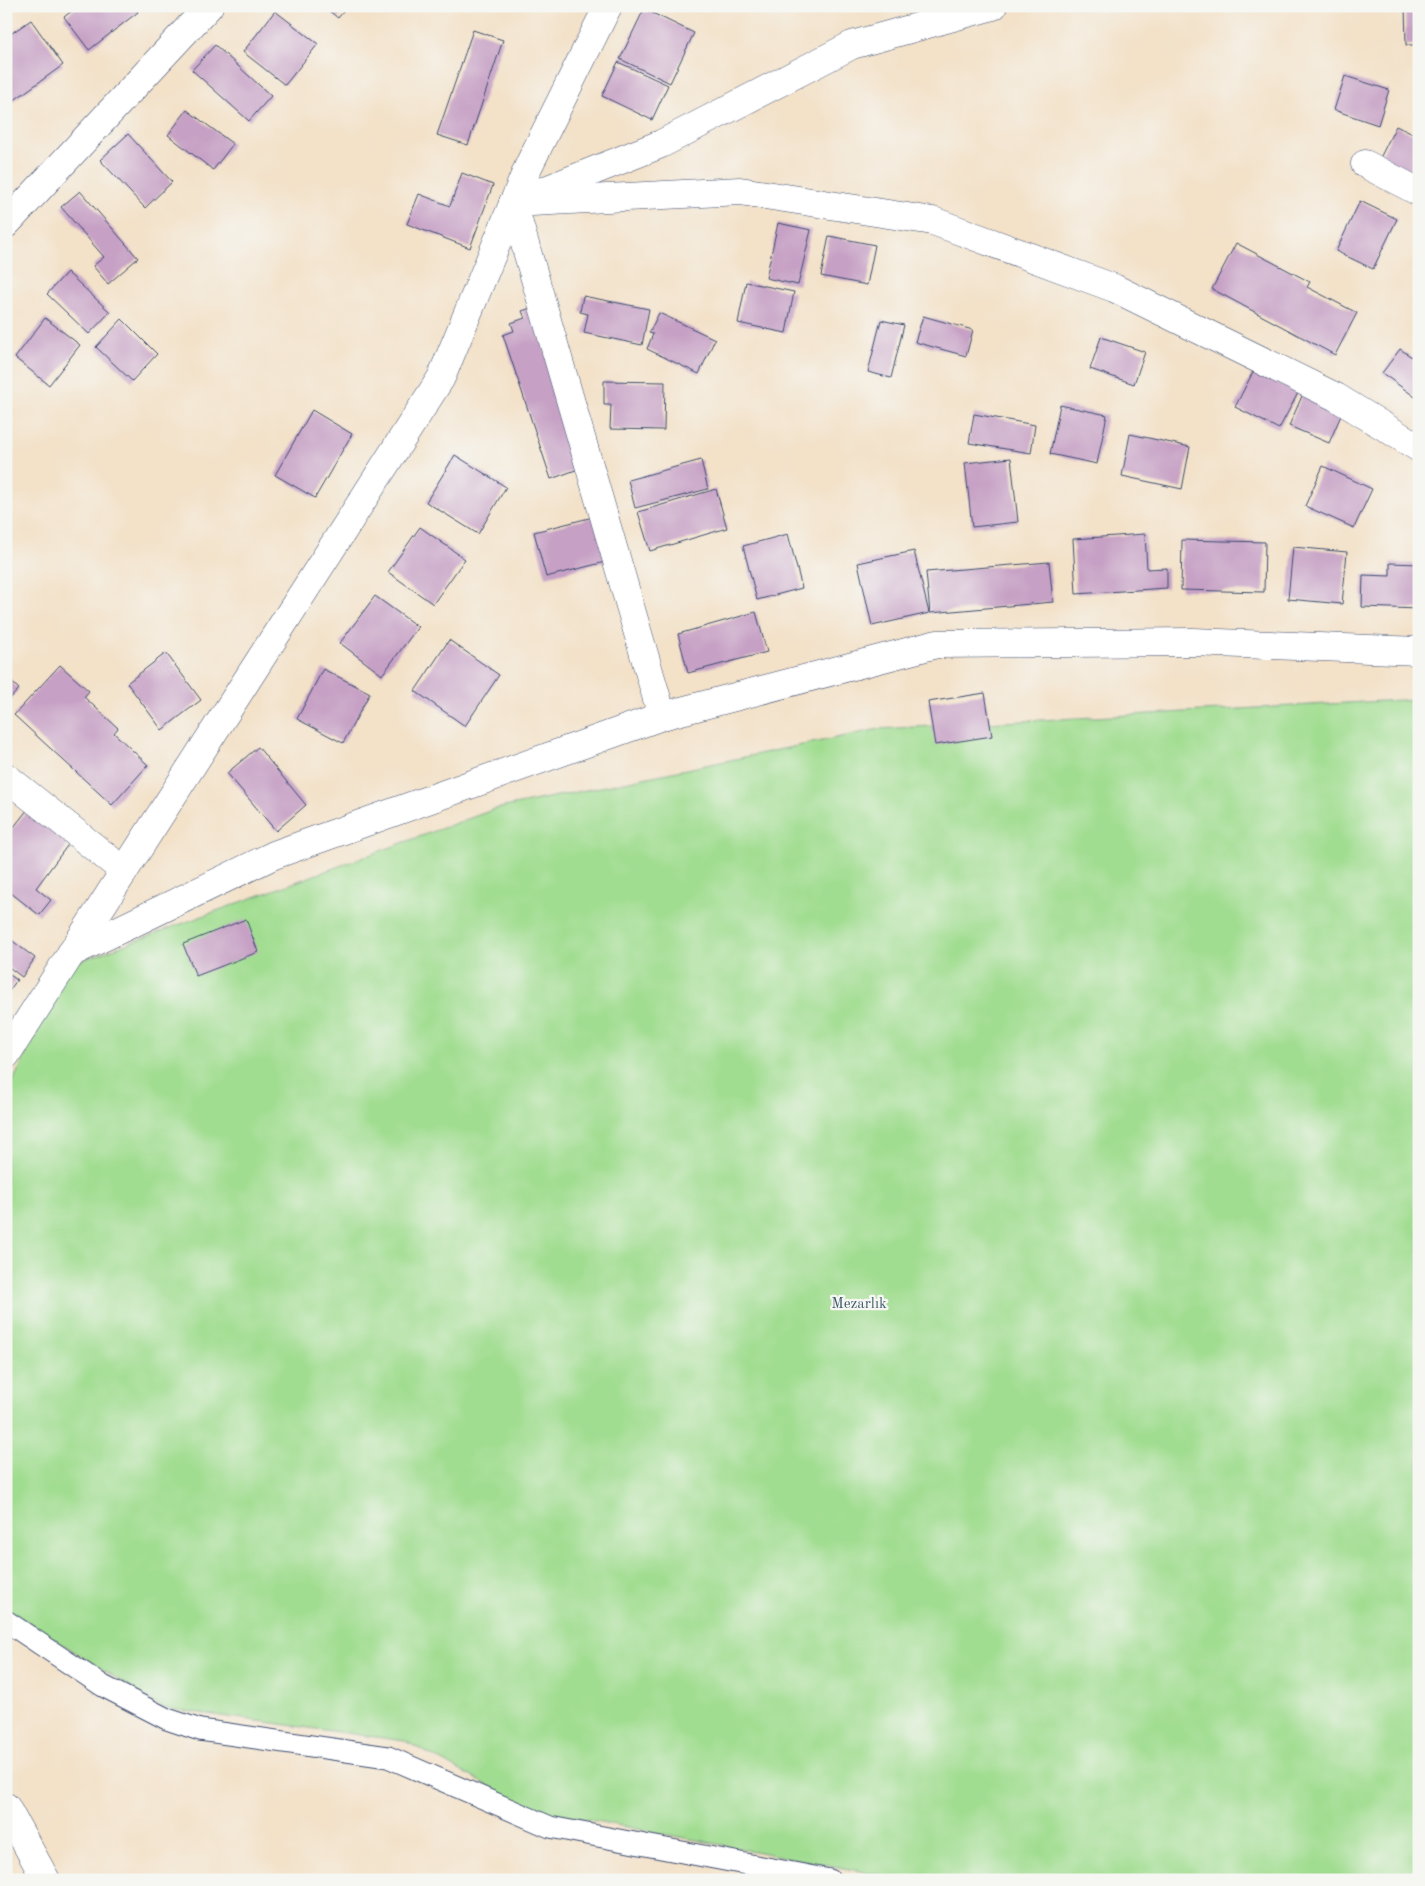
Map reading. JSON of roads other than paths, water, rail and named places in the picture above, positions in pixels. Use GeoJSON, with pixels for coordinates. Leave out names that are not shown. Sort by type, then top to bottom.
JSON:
{"type":"FeatureCollection","features":[{"type":"Feature","properties":{"kind":"street"},"geometry":{"type":"LineString","coordinates":[[6,224],[209,6]]}},
{"type":"Feature","properties":{"kind":"street"},"geometry":{"type":"LineString","coordinates":[[6,1055],[441,378],[529,166],[608,6]]}},
{"type":"Feature","properties":{"kind":"street"},"geometry":{"type":"LineString","coordinates":[[513,203],[661,144],[852,45],[992,6]]}},
{"type":"Feature","properties":{"kind":"street"},"geometry":{"type":"LineString","coordinates":[[1365,164],[1419,192]]}},
{"type":"Feature","properties":{"kind":"street"},"geometry":{"type":"LineString","coordinates":[[513,203],[740,191],[933,221],[1114,288],[1336,397],[1419,448]]}},
{"type":"Feature","properties":{"kind":"street"},"geometry":{"type":"LineString","coordinates":[[513,203],[662,716]]}},
{"type":"Feature","properties":{"kind":"street"},"geometry":{"type":"LineString","coordinates":[[72,953],[274,855],[662,716],[937,644],[1193,642],[1419,651]]}},
{"type":"Feature","properties":{"kind":"street"},"geometry":{"type":"LineString","coordinates":[[6,777],[124,871]]}},
{"type":"Feature","properties":{"kind":"street"},"geometry":{"type":"LineString","coordinates":[[6,1807],[46,1880]]}},
{"type":"Feature","properties":{"kind":"lane"},"geometry":{"type":"LineString","coordinates":[[6,1621],[103,1686],[167,1719],[200,1730],[388,1757],[550,1827],[830,1880]]}},
{"type":"Feature","properties":{"kind":"park label","name":"Mezarlık"},"geometry":{"type":"Point","coordinates":[859,1303]}}]}
